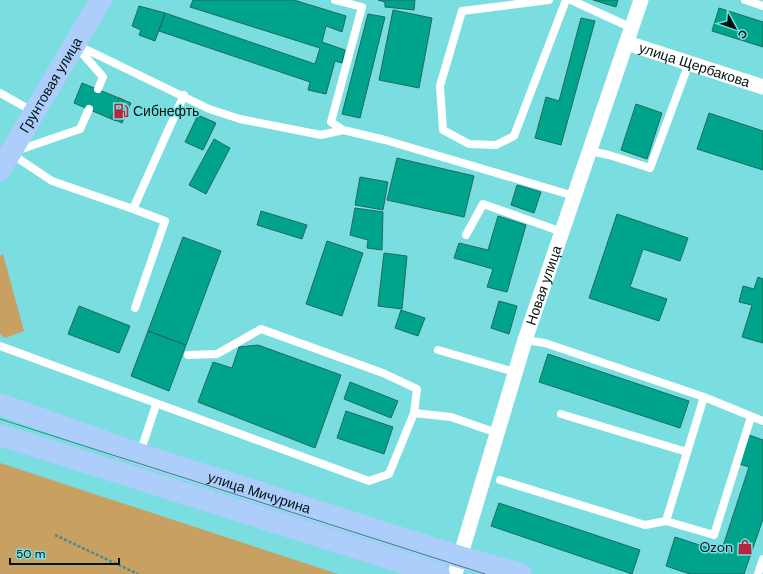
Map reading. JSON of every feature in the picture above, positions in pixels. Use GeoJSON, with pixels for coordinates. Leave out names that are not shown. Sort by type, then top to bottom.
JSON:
{"type":"FeatureCollection","features":[{"type":"Feature","properties":{"kind":"main road","name":"Грунтовая улица"},"geometry":{"type":"LineString","coordinates":[[5,162],[101,0]]}},
{"type":"Feature","properties":{"kind":"main road","name":"улица Мичурина"},"geometry":{"type":"LineString","coordinates":[[0,404],[457,566],[521,574]]}},
{"type":"Feature","properties":{"kind":"main road","name":"улица Мичурина"},"geometry":{"type":"LineString","coordinates":[[0,435],[439,574]]}},
{"type":"Feature","properties":{"kind":"street","name":"Новая улица"},"geometry":{"type":"LineString","coordinates":[[457,566],[525,340],[641,0]]}},
{"type":"Feature","properties":{"kind":"street","name":"улица Щербакова"},"geometry":{"type":"LineString","coordinates":[[627,43],[763,87]]}},
{"type":"Feature","properties":{"kind":"lane"},"geometry":{"type":"LineString","coordinates":[[335,0],[362,7],[331,122],[343,130],[385,140],[574,196]]}},
{"type":"Feature","properties":{"kind":"lane"},"geometry":{"type":"LineString","coordinates":[[549,0],[462,11],[440,86],[442,130],[469,144],[496,145],[514,136],[566,0]]}},
{"type":"Feature","properties":{"kind":"lane"},"geometry":{"type":"LineString","coordinates":[[571,0],[632,28]]}},
{"type":"Feature","properties":{"kind":"lane"},"geometry":{"type":"LineString","coordinates":[[745,0],[763,6]]}},
{"type":"Feature","properties":{"kind":"lane"},"geometry":{"type":"LineString","coordinates":[[74,44],[103,77],[98,89]]}},
{"type":"Feature","properties":{"kind":"lane"},"geometry":{"type":"LineString","coordinates":[[74,44],[184,95],[209,109],[240,119],[321,135],[343,130]]}},
{"type":"Feature","properties":{"kind":"lane"},"geometry":{"type":"LineString","coordinates":[[590,151],[609,155],[650,168],[689,62]]}},
{"type":"Feature","properties":{"kind":"lane"},"geometry":{"type":"LineString","coordinates":[[0,94],[35,113]]}},
{"type":"Feature","properties":{"kind":"lane"},"geometry":{"type":"LineString","coordinates":[[133,209],[184,95]]}},
{"type":"Feature","properties":{"kind":"lane"},"geometry":{"type":"LineString","coordinates":[[5,162],[80,129],[89,109]]}},
{"type":"Feature","properties":{"kind":"lane"},"geometry":{"type":"LineString","coordinates":[[5,162],[52,181],[165,221],[135,308]]}},
{"type":"Feature","properties":{"kind":"lane"},"geometry":{"type":"LineString","coordinates":[[466,236],[483,204],[562,232]]}},
{"type":"Feature","properties":{"kind":"lane"},"geometry":{"type":"LineString","coordinates":[[0,346],[156,405],[369,481],[389,474],[414,412],[417,389],[383,373],[261,328],[217,354],[188,355]]}},
{"type":"Feature","properties":{"kind":"lane"},"geometry":{"type":"LineString","coordinates":[[525,340],[545,344],[704,397],[763,421]]}},
{"type":"Feature","properties":{"kind":"lane"},"geometry":{"type":"LineString","coordinates":[[438,350],[515,372]]}},
{"type":"Feature","properties":{"kind":"lane"},"geometry":{"type":"LineString","coordinates":[[666,521],[704,397]]}},
{"type":"Feature","properties":{"kind":"lane"},"geometry":{"type":"LineString","coordinates":[[139,454],[156,405]]}},
{"type":"Feature","properties":{"kind":"lane"},"geometry":{"type":"LineString","coordinates":[[414,412],[451,417],[497,433]]}},
{"type":"Feature","properties":{"kind":"lane"},"geometry":{"type":"LineString","coordinates":[[561,414],[687,452]]}},
{"type":"Feature","properties":{"kind":"lane"},"geometry":{"type":"LineString","coordinates":[[500,480],[645,525],[666,521],[714,535],[751,417]]}},
{"type":"Feature","properties":{"kind":"lane"},"geometry":{"type":"LineString","coordinates":[[758,574],[763,559]]}},
{"type":"Feature","properties":{"kind":"path"},"geometry":{"type":"LineString","coordinates":[[55,535],[138,574]]}},
{"type":"Feature","properties":{"kind":"shaded area"},"geometry":{"type":"Polygon","coordinates":[[[3,254],[24,331],[5,338],[0,334],[0,256],[3,254]]]}},
{"type":"Feature","properties":{"kind":"shaded area"},"geometry":{"type":"Polygon","coordinates":[[[0,463],[338,574],[0,574],[0,463]]]}},
{"type":"Feature","properties":{"kind":"building"},"geometry":{"type":"Polygon","coordinates":[[[193,0],[294,0],[346,16],[342,32],[326,26],[322,42],[345,50],[342,63],[335,61],[326,94],[308,90],[310,82],[159,31],[165,13],[315,64],[320,48],[190,7],[193,0]]]}},
{"type":"Feature","properties":{"kind":"building"},"geometry":{"type":"Polygon","coordinates":[[[378,0],[415,0],[414,10],[385,7],[385,2],[378,0]]]}},
{"type":"Feature","properties":{"kind":"building"},"geometry":{"type":"Polygon","coordinates":[[[593,0],[618,0],[616,7],[593,0]]]}},
{"type":"Feature","properties":{"kind":"building"},"geometry":{"type":"Polygon","coordinates":[[[139,6],[165,13],[155,41],[139,35],[141,30],[132,26],[139,6]]]}},
{"type":"Feature","properties":{"kind":"building"},"geometry":{"type":"Polygon","coordinates":[[[719,8],[763,22],[763,47],[712,31],[719,8]]]}},
{"type":"Feature","properties":{"kind":"building"},"geometry":{"type":"Polygon","coordinates":[[[393,10],[432,18],[419,88],[379,80],[393,10]]]}},
{"type":"Feature","properties":{"kind":"building"},"geometry":{"type":"Polygon","coordinates":[[[368,14],[385,17],[360,118],[342,114],[368,14]]]}},
{"type":"Feature","properties":{"kind":"building"},"geometry":{"type":"Polygon","coordinates":[[[581,18],[595,21],[561,145],[535,138],[546,97],[559,101],[581,18]]]}},
{"type":"Feature","properties":{"kind":"building"},"geometry":{"type":"Polygon","coordinates":[[[82,83],[124,100],[116,121],[74,103],[82,83]]]}},
{"type":"Feature","properties":{"kind":"building","name":"Сибнефть"},"geometry":{"type":"Polygon","coordinates":[[[119,98],[131,103],[122,123],[111,118],[119,98]]]}},
{"type":"Feature","properties":{"kind":"building"},"geometry":{"type":"Polygon","coordinates":[[[636,104],[662,113],[647,159],[621,150],[636,104]]]}},
{"type":"Feature","properties":{"kind":"building"},"geometry":{"type":"Polygon","coordinates":[[[709,113],[763,131],[763,170],[697,149],[709,113]]]}},
{"type":"Feature","properties":{"kind":"building"},"geometry":{"type":"Polygon","coordinates":[[[198,115],[216,123],[203,150],[185,142],[198,115]]]}},
{"type":"Feature","properties":{"kind":"building"},"geometry":{"type":"Polygon","coordinates":[[[214,139],[230,148],[206,194],[189,185],[214,139]]]}},
{"type":"Feature","properties":{"kind":"building"},"geometry":{"type":"Polygon","coordinates":[[[397,158],[474,176],[464,217],[387,200],[397,158]]]}},
{"type":"Feature","properties":{"kind":"building"},"geometry":{"type":"Polygon","coordinates":[[[360,177],[388,182],[383,210],[355,205],[360,177]]]}},
{"type":"Feature","properties":{"kind":"building"},"geometry":{"type":"Polygon","coordinates":[[[517,185],[541,192],[534,213],[511,205],[517,185]]]}},
{"type":"Feature","properties":{"kind":"building"},"geometry":{"type":"Polygon","coordinates":[[[355,208],[383,212],[382,250],[367,248],[368,240],[350,235],[355,208]]]}},
{"type":"Feature","properties":{"kind":"building"},"geometry":{"type":"Polygon","coordinates":[[[261,211],[307,225],[302,239],[257,225],[261,211]]]}},
{"type":"Feature","properties":{"kind":"building"},"geometry":{"type":"Polygon","coordinates":[[[617,214],[688,238],[680,261],[643,249],[630,287],[667,299],[659,321],[589,298],[617,214]]]}},
{"type":"Feature","properties":{"kind":"building"},"geometry":{"type":"Polygon","coordinates":[[[498,216],[526,225],[507,292],[487,287],[493,269],[454,258],[459,243],[488,250],[498,216]]]}},
{"type":"Feature","properties":{"kind":"building"},"geometry":{"type":"Polygon","coordinates":[[[183,237],[221,251],[186,345],[148,331],[183,237]]]}},
{"type":"Feature","properties":{"kind":"building"},"geometry":{"type":"Polygon","coordinates":[[[327,241],[363,253],[342,316],[306,304],[327,241]]]}},
{"type":"Feature","properties":{"kind":"building"},"geometry":{"type":"Polygon","coordinates":[[[384,253],[407,256],[402,309],[378,306],[384,253]]]}},
{"type":"Feature","properties":{"kind":"building"},"geometry":{"type":"Polygon","coordinates":[[[758,277],[763,279],[763,343],[742,337],[752,305],[739,302],[743,286],[754,289],[758,277]]]}},
{"type":"Feature","properties":{"kind":"building"},"geometry":{"type":"Polygon","coordinates":[[[499,301],[517,306],[509,334],[491,328],[499,301]]]}},
{"type":"Feature","properties":{"kind":"building"},"geometry":{"type":"Polygon","coordinates":[[[79,306],[130,326],[119,353],[68,334],[79,306]]]}},
{"type":"Feature","properties":{"kind":"building"},"geometry":{"type":"Polygon","coordinates":[[[401,310],[425,318],[418,336],[395,328],[401,310]]]}},
{"type":"Feature","properties":{"kind":"building"},"geometry":{"type":"Polygon","coordinates":[[[148,331],[186,345],[169,391],[131,376],[148,331]]]}},
{"type":"Feature","properties":{"kind":"building"},"geometry":{"type":"Polygon","coordinates":[[[258,345],[341,375],[315,448],[198,402],[213,362],[232,368],[239,347],[258,345]]]}},
{"type":"Feature","properties":{"kind":"building"},"geometry":{"type":"Polygon","coordinates":[[[548,354],[689,401],[680,428],[539,382],[548,354]]]}},
{"type":"Feature","properties":{"kind":"building"},"geometry":{"type":"Polygon","coordinates":[[[350,382],[398,401],[391,418],[344,399],[350,382]]]}},
{"type":"Feature","properties":{"kind":"building"},"geometry":{"type":"Polygon","coordinates":[[[346,411],[393,427],[384,454],[337,438],[346,411]]]}},
{"type":"Feature","properties":{"kind":"building"},"geometry":{"type":"Polygon","coordinates":[[[749,435],[763,440],[763,519],[744,574],[690,574],[666,566],[675,537],[721,552],[749,467],[739,464],[749,435]]]}},
{"type":"Feature","properties":{"kind":"building"},"geometry":{"type":"Polygon","coordinates":[[[499,503],[640,550],[632,574],[491,526],[499,503]]]}},
{"type":"Feature","properties":{"kind":"tram line"},"geometry":{"type":"LineString","coordinates":[[0,419],[485,574]]}},
{"type":"Feature","properties":{"kind":"place","name":"Сибнефть"},"geometry":{"type":"Point","coordinates":[121,111]}},
{"type":"Feature","properties":{"kind":"place","name":"Ozon"},"geometry":{"type":"Point","coordinates":[745,547]}}]}
